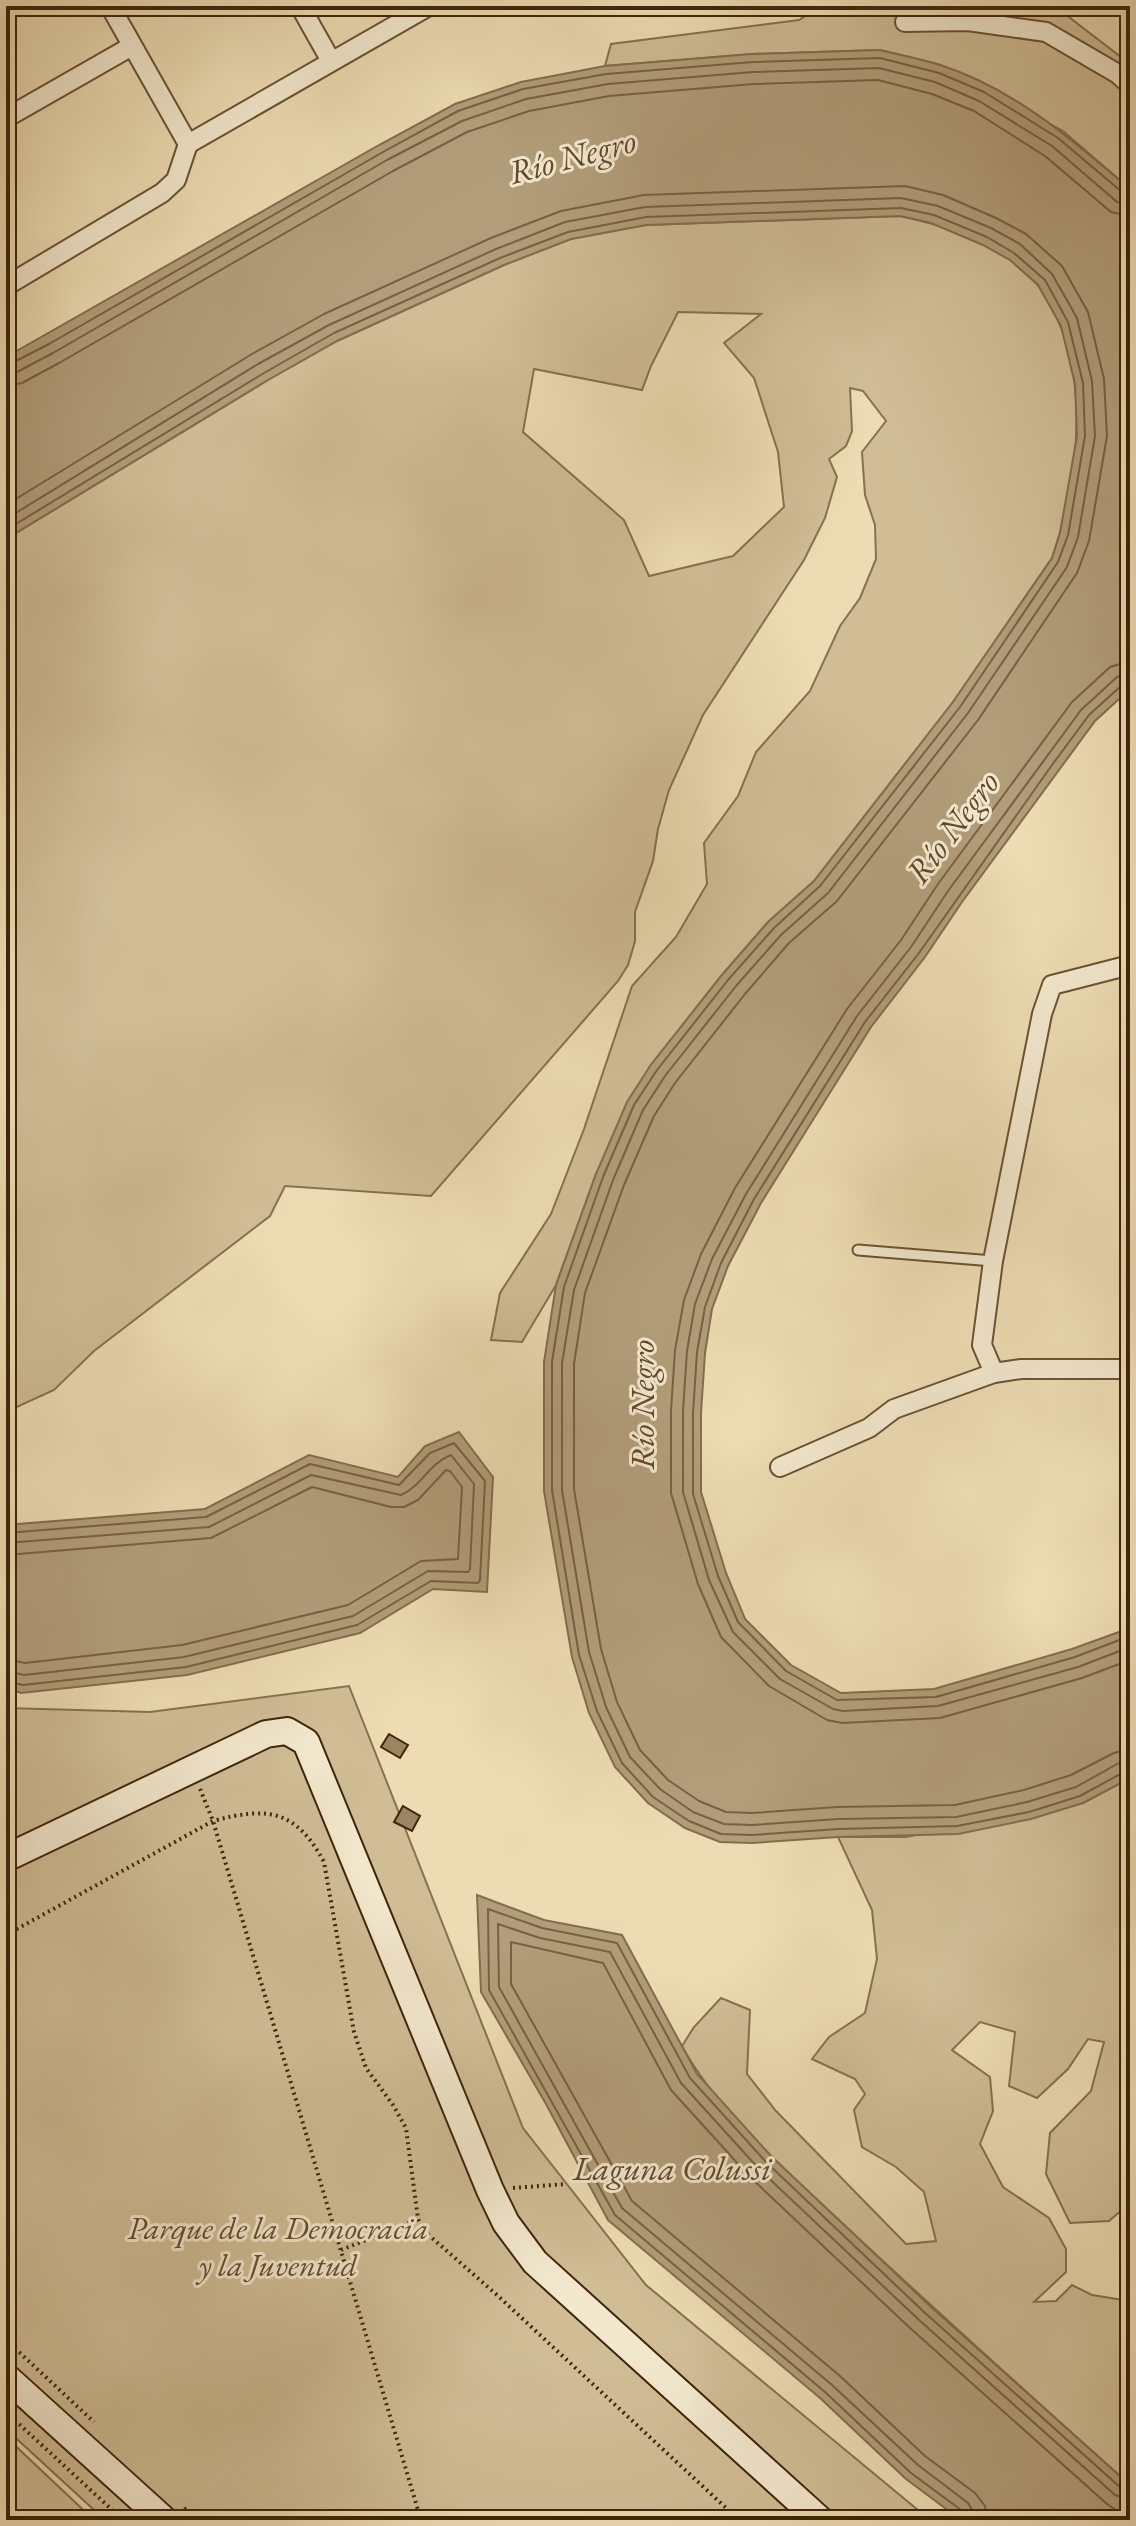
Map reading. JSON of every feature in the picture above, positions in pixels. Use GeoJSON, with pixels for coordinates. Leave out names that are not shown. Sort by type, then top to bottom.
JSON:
{"type":"FeatureCollection","features":[{"type":"Feature","properties":{"kind":"street"},"geometry":{"type":"LineString","coordinates":[[110,6],[188,144]]}},
{"type":"Feature","properties":{"kind":"street"},"geometry":{"type":"LineString","coordinates":[[300,6],[331,61]]}},
{"type":"Feature","properties":{"kind":"street"},"geometry":{"type":"LineString","coordinates":[[6,286],[162,193],[176,180],[188,144],[429,6]]}},
{"type":"Feature","properties":{"kind":"street"},"geometry":{"type":"LineString","coordinates":[[905,22],[968,21],[1046,32],[1118,74],[1130,85]]}},
{"type":"Feature","properties":{"kind":"street"},"geometry":{"type":"LineString","coordinates":[[6,118],[132,46]]}},
{"type":"Feature","properties":{"kind":"street"},"geometry":{"type":"LineString","coordinates":[[994,1373],[982,1345],[993,1261],[1042,1014],[1052,985],[1130,965]]}},
{"type":"Feature","properties":{"kind":"street"},"geometry":{"type":"LineString","coordinates":[[780,1467],[869,1428],[894,1409],[994,1373],[1021,1369],[1130,1369]]}},
{"type":"Feature","properties":{"kind":"street"},"geometry":{"type":"LineString","coordinates":[[6,1858],[266,1734],[287,1731],[306,1742],[506,2223],[535,2262],[820,2520]]}},
{"type":"Feature","properties":{"kind":"street"},"geometry":{"type":"LineString","coordinates":[[6,2377],[164,2520]]}},
{"type":"Feature","properties":{"kind":"lane"},"geometry":{"type":"LineString","coordinates":[[858,1250],[993,1261]]}},
{"type":"Feature","properties":{"kind":"path"},"geometry":{"type":"LineString","coordinates":[[191,1768],[213,1821],[421,2520]]}},
{"type":"Feature","properties":{"kind":"path"},"geometry":{"type":"LineString","coordinates":[[6,1935],[213,1821]]}},
{"type":"Feature","properties":{"kind":"path"},"geometry":{"type":"LineString","coordinates":[[490,2190],[566,2184]]}},
{"type":"Feature","properties":{"kind":"path"},"geometry":{"type":"LineString","coordinates":[[341,2250],[418,2219]]}},
{"type":"Feature","properties":{"kind":"path"},"geometry":{"type":"LineString","coordinates":[[6,2412],[123,2520]]}},
{"type":"Feature","properties":{"kind":"green space"},"geometry":{"type":"Polygon","coordinates":[[[821,6],[1021,6],[1061,11],[1130,64],[1130,189],[1063,131],[941,65],[880,50],[752,54],[605,66],[611,44],[799,20],[821,6]]]}},
{"type":"Feature","properties":{"kind":"green space"},"geometry":{"type":"Polygon","coordinates":[[[900,216],[957,232],[1012,260],[1039,287],[1056,317],[1068,350],[1075,384],[1075,456],[1070,491],[1052,558],[953,702],[814,881],[768,922],[650,1066],[596,1174],[556,1285],[522,1342],[491,1340],[500,1293],[551,1214],[584,1129],[632,986],[676,937],[707,884],[704,843],[738,796],[756,752],[810,691],[840,626],[860,598],[876,559],[875,525],[865,495],[862,452],[886,421],[863,391],[850,388],[852,431],[846,446],[829,459],[837,477],[825,518],[804,560],[703,715],[669,790],[653,861],[635,912],[635,941],[628,965],[618,981],[431,1196],[285,1186],[270,1216],[94,1351],[54,1390],[6,1412],[6,539],[337,341],[504,265],[571,239],[646,225],[900,216]],[[678,312],[642,390],[534,369],[523,432],[624,520],[649,576],[733,556],[784,507],[778,452],[754,378],[724,343],[761,314],[678,312]]]}},
{"type":"Feature","properties":{"kind":"green space","name":"Parque de la Democracia y la Juventud"},"geometry":{"type":"Polygon","coordinates":[[[349,1686],[523,2128],[646,2285],[930,2520],[105,2520],[6,2429],[6,1708],[150,1712],[349,1686]]]}},
{"type":"Feature","properties":{"kind":"green space"},"geometry":{"type":"Polygon","coordinates":[[[1130,1778],[1130,2203],[1109,2221],[1070,2223],[1046,2174],[1050,2133],[1091,2091],[1104,2042],[1088,2039],[1068,2069],[1037,2098],[1009,2086],[1015,2032],[980,2022],[952,2050],[990,2077],[993,2111],[980,2144],[1003,2187],[1049,2218],[1066,2249],[1066,2272],[1034,2302],[1056,2301],[1072,2285],[1092,2295],[1130,2301],[1130,2485],[776,2161],[714,2094],[682,2046],[694,2027],[721,1998],[750,2010],[747,2074],[776,2111],[906,2244],[936,2241],[924,2192],[896,2167],[862,2147],[854,2110],[865,2094],[855,2079],[812,2059],[829,2037],[865,2013],[877,1959],[872,1910],[838,1837],[906,1837],[1083,1803],[1130,1778]]]}},
{"type":"Feature","properties":{"kind":"green space"},"geometry":{"type":"Polygon","coordinates":[[[6,2437],[94,2520],[6,2520],[6,2437]]]}},
{"type":"Feature","properties":{"kind":"water","name":"Río Negro"},"geometry":{"type":"Polygon","coordinates":[[[880,50],[940,65],[992,87],[1064,134],[1130,189],[1130,689],[1095,721],[871,1027],[761,1203],[728,1266],[712,1309],[701,1413],[701,1492],[726,1573],[745,1619],[791,1665],[841,1693],[934,1689],[1072,1649],[1130,1628],[1130,1778],[1083,1803],[1031,1819],[958,1834],[720,1842],[685,1828],[648,1803],[615,1767],[589,1713],[572,1657],[544,1491],[544,1362],[556,1285],[596,1174],[627,1102],[650,1066],[768,922],[814,881],[953,702],[1052,558],[1060,533],[1077,436],[1075,384],[1061,326],[1038,285],[1010,260],[931,223],[900,216],[646,225],[571,239],[504,265],[337,341],[6,539],[6,357],[455,104],[521,82],[605,66],[752,54],[880,50]]]}},
{"type":"Feature","properties":{"kind":"water"},"geometry":{"type":"Polygon","coordinates":[[[459,1432],[493,1477],[487,1592],[433,1589],[360,1633],[187,1675],[21,1693],[6,1688],[6,1525],[205,1509],[309,1455],[398,1477],[425,1446],[459,1432]]]}},
{"type":"Feature","properties":{"kind":"water","name":"Laguna Colussi"},"geometry":{"type":"Polygon","coordinates":[[[477,1895],[544,1920],[622,1935],[697,2074],[772,2157],[930,2306],[1130,2485],[1130,2520],[961,2520],[906,2479],[820,2398],[608,2220],[481,1992],[477,1895]]]}},
{"type":"Feature","properties":{"kind":"building"},"geometry":{"type":"Polygon","coordinates":[[[389,1734],[408,1745],[400,1758],[381,1747],[389,1734]]]}},
{"type":"Feature","properties":{"kind":"building"},"geometry":{"type":"Polygon","coordinates":[[[403,1806],[420,1816],[412,1831],[394,1822],[403,1806]]]}}]}
